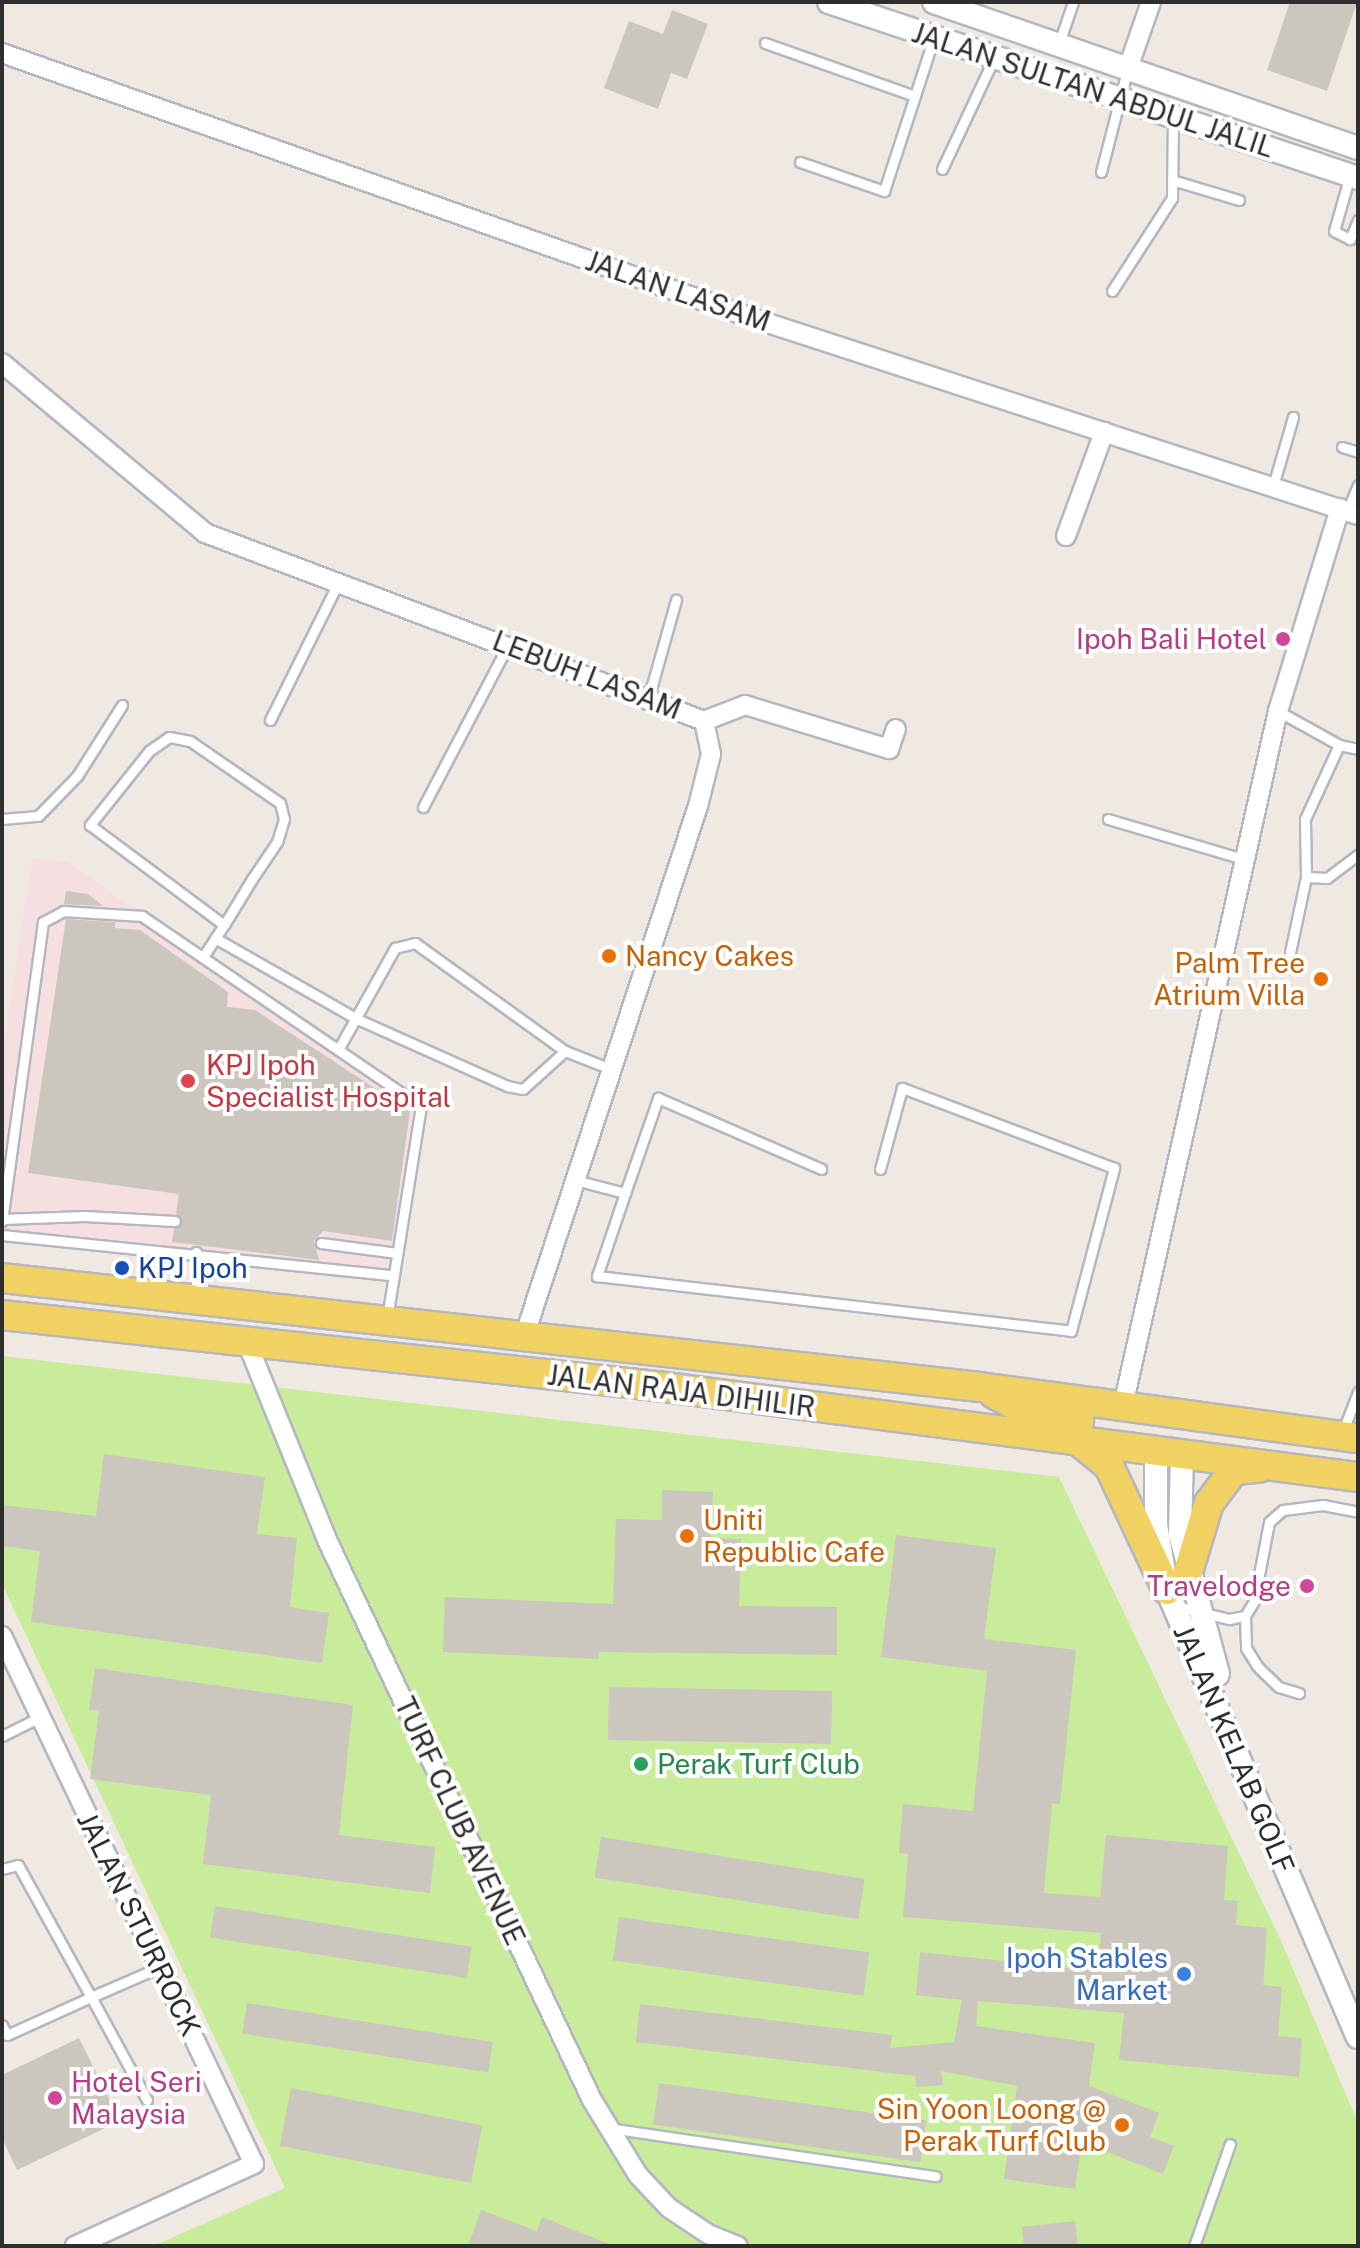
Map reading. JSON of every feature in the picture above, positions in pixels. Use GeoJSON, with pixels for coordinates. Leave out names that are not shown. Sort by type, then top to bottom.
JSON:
{"type":"FeatureCollection","features":[{"type":"Feature","properties":{"kind":"main road","name":"JALAN RAJA DIHILIR"},"geometry":{"type":"LineString","coordinates":[[2,1279],[387,1318],[980,1387],[1338,1435]]}},
{"type":"Feature","properties":{"kind":"main road"},"geometry":{"type":"LineString","coordinates":[[2,1279],[27,1300],[172,1336]]}},
{"type":"Feature","properties":{"kind":"main road","name":"JALAN RAJA DIHILIR"},"geometry":{"type":"LineString","coordinates":[[2,1315],[248,1345],[665,1387],[1077,1440],[1169,1447],[1358,1477]]}},
{"type":"Feature","properties":{"kind":"main road"},"geometry":{"type":"LineString","coordinates":[[980,1387],[1028,1412],[1162,1431],[1169,1447],[1199,1429],[1291,1442],[1338,1435]]}},
{"type":"Feature","properties":{"kind":"main road"},"geometry":{"type":"LineString","coordinates":[[1077,1440],[1109,1466],[1176,1589]]}},
{"type":"Feature","properties":{"kind":"main road"},"geometry":{"type":"LineString","coordinates":[[1176,1589],[1209,1503],[1234,1470],[1280,1467]]}},
{"type":"Feature","properties":{"kind":"street","name":"JALAN SULTAN ABDUL JALIL"},"geometry":{"type":"LineString","coordinates":[[829,2],[1354,177]]}},
{"type":"Feature","properties":{"kind":"street","name":"JALAN SULTAN ABDUL JALIL"},"geometry":{"type":"LineString","coordinates":[[934,2],[1127,71],[1358,148]]}},
{"type":"Feature","properties":{"kind":"street"},"geometry":{"type":"LineString","coordinates":[[1127,71],[1151,2]]}},
{"type":"Feature","properties":{"kind":"street","name":"JALAN LASAM"},"geometry":{"type":"LineString","coordinates":[[2,53],[749,317],[1348,511]]}},
{"type":"Feature","properties":{"kind":"street","name":"LEBUH LASAM"},"geometry":{"type":"LineString","coordinates":[[2,363],[151,493],[205,533],[649,696],[704,721],[711,754],[698,806],[525,1334]]}},
{"type":"Feature","properties":{"kind":"street"},"geometry":{"type":"LineString","coordinates":[[1066,536],[1104,432]]}},
{"type":"Feature","properties":{"kind":"street"},"geometry":{"type":"LineString","coordinates":[[1123,1406],[1278,711],[1348,511]]}},
{"type":"Feature","properties":{"kind":"street"},"geometry":{"type":"LineString","coordinates":[[704,721],[745,705],[889,749],[896,729]]}},
{"type":"Feature","properties":{"kind":"street","name":"TURF CLUB AVENUE"},"geometry":{"type":"LineString","coordinates":[[248,1345],[328,1542],[609,2128],[638,2175],[669,2208],[708,2234],[738,2246]]}},
{"type":"Feature","properties":{"kind":"street"},"geometry":{"type":"LineString","coordinates":[[1169,1447],[1180,1534],[1176,1589]]}},
{"type":"Feature","properties":{"kind":"street","name":"JALAN KELAB GOLF"},"geometry":{"type":"LineString","coordinates":[[1176,1589],[1197,1609],[1209,1652],[1358,2003]]}},
{"type":"Feature","properties":{"kind":"street","name":"JALAN KELAB GOLF"},"geometry":{"type":"LineString","coordinates":[[1176,1589],[1358,2037]]}},
{"type":"Feature","properties":{"kind":"street","name":"JALAN STURROCK"},"geometry":{"type":"LineString","coordinates":[[2,1636],[254,2164],[75,2246]]}},
{"type":"Feature","properties":{"kind":"lane"},"geometry":{"type":"LineString","coordinates":[[1058,46],[1073,2]]}},
{"type":"Feature","properties":{"kind":"lane"},"geometry":{"type":"LineString","coordinates":[[800,162],[884,191],[934,37]]}},
{"type":"Feature","properties":{"kind":"lane"},"geometry":{"type":"LineString","coordinates":[[765,43],[915,96]]}},
{"type":"Feature","properties":{"kind":"lane"},"geometry":{"type":"LineString","coordinates":[[942,169],[994,58]]}},
{"type":"Feature","properties":{"kind":"lane"},"geometry":{"type":"LineString","coordinates":[[1101,172],[1127,71]]}},
{"type":"Feature","properties":{"kind":"lane"},"geometry":{"type":"LineString","coordinates":[[1112,291],[1172,198],[1173,117]]}},
{"type":"Feature","properties":{"kind":"lane"},"geometry":{"type":"LineString","coordinates":[[1354,177],[1334,231],[1350,239],[1358,220]]}},
{"type":"Feature","properties":{"kind":"lane"},"geometry":{"type":"LineString","coordinates":[[1172,180],[1239,200]]}},
{"type":"Feature","properties":{"kind":"lane"},"geometry":{"type":"LineString","coordinates":[[1273,486],[1293,417]]}},
{"type":"Feature","properties":{"kind":"lane"},"geometry":{"type":"LineString","coordinates":[[1342,447],[1358,452]]}},
{"type":"Feature","properties":{"kind":"lane"},"geometry":{"type":"LineString","coordinates":[[1348,511],[1358,485]]}},
{"type":"Feature","properties":{"kind":"lane"},"geometry":{"type":"LineString","coordinates":[[270,720],[338,583]]}},
{"type":"Feature","properties":{"kind":"lane"},"geometry":{"type":"LineString","coordinates":[[649,696],[676,600]]}},
{"type":"Feature","properties":{"kind":"lane"},"geometry":{"type":"LineString","coordinates":[[423,807],[508,645]]}},
{"type":"Feature","properties":{"kind":"lane"},"geometry":{"type":"LineString","coordinates":[[2,819],[38,816],[77,776],[122,705]]}},
{"type":"Feature","properties":{"kind":"lane"},"geometry":{"type":"LineString","coordinates":[[1278,711],[1339,745],[1358,749]]}},
{"type":"Feature","properties":{"kind":"lane"},"geometry":{"type":"LineString","coordinates":[[203,957],[224,925],[277,842],[284,819],[280,803],[190,741],[169,737],[149,751],[90,825],[224,925]]}},
{"type":"Feature","properties":{"kind":"lane"},"geometry":{"type":"LineString","coordinates":[[1290,952],[1306,877],[1305,819],[1339,745]]}},
{"type":"Feature","properties":{"kind":"lane"},"geometry":{"type":"LineString","coordinates":[[1108,819],[1243,859]]}},
{"type":"Feature","properties":{"kind":"lane"},"geometry":{"type":"LineString","coordinates":[[1306,877],[1327,878],[1358,855]]}},
{"type":"Feature","properties":{"kind":"lane"},"geometry":{"type":"LineString","coordinates":[[175,1221],[85,1216],[2,1220],[43,922],[64,911],[142,916],[421,1106],[387,1318]]}},
{"type":"Feature","properties":{"kind":"lane"},"geometry":{"type":"LineString","coordinates":[[215,938],[355,1018],[523,1089],[565,1051]]}},
{"type":"Feature","properties":{"kind":"lane"},"geometry":{"type":"LineString","coordinates":[[339,1048],[395,948],[415,943],[565,1051],[611,1069]]}},
{"type":"Feature","properties":{"kind":"lane"},"geometry":{"type":"LineString","coordinates":[[821,1169],[658,1098],[597,1276],[1071,1331],[1114,1168],[902,1088],[880,1169]]}},
{"type":"Feature","properties":{"kind":"lane"},"geometry":{"type":"LineString","coordinates":[[575,1180],[625,1193]]}},
{"type":"Feature","properties":{"kind":"lane"},"geometry":{"type":"LineString","coordinates":[[2,1235],[196,1252],[392,1275]]}},
{"type":"Feature","properties":{"kind":"lane"},"geometry":{"type":"LineString","coordinates":[[321,1243],[397,1253]]}},
{"type":"Feature","properties":{"kind":"lane"},"geometry":{"type":"LineString","coordinates":[[196,1252],[196,1301]]}},
{"type":"Feature","properties":{"kind":"lane"},"geometry":{"type":"LineString","coordinates":[[1338,1435],[1358,1392]]}},
{"type":"Feature","properties":{"kind":"lane"},"geometry":{"type":"LineString","coordinates":[[1299,1693],[1279,1687],[1258,1667],[1246,1648],[1245,1616],[1254,1601],[1269,1522],[1283,1510],[1323,1505],[1358,1512]]}},
{"type":"Feature","properties":{"kind":"lane"},"geometry":{"type":"LineString","coordinates":[[1176,1589],[1197,1609],[1229,1619],[1245,1616]]}},
{"type":"Feature","properties":{"kind":"lane"},"geometry":{"type":"LineString","coordinates":[[2,1736],[40,1717]]}},
{"type":"Feature","properties":{"kind":"lane"},"geometry":{"type":"LineString","coordinates":[[2,1869],[18,1865],[147,2100]]}},
{"type":"Feature","properties":{"kind":"lane"},"geometry":{"type":"LineString","coordinates":[[2,2025],[7,2035],[160,1967]]}},
{"type":"Feature","properties":{"kind":"lane"},"geometry":{"type":"LineString","coordinates":[[609,2128],[935,2176]]}},
{"type":"Feature","properties":{"kind":"lane"},"geometry":{"type":"LineString","coordinates":[[1194,2246],[1230,2144]]}},
{"type":"Feature","properties":{"kind":"shaded area","name":"KPJ Ipoh Specialist Hospital"},"geometry":{"type":"Polygon","coordinates":[[[32,858],[68,862],[418,1112],[390,1273],[2,1238],[2,1052],[32,858]]]}},
{"type":"Feature","properties":{"kind":"green space","name":"Perak Turf Club"},"geometry":{"type":"Polygon","coordinates":[[[2,1356],[1059,1477],[1282,1943],[1358,2123],[1358,2246],[153,2246],[285,2188],[2,1584],[2,1356]]]}},
{"type":"Feature","properties":{"kind":"building"},"geometry":{"type":"Polygon","coordinates":[[[1290,2],[1357,2],[1327,91],[1267,70],[1290,2]]]}},
{"type":"Feature","properties":{"kind":"building"},"geometry":{"type":"Polygon","coordinates":[[[672,10],[708,24],[687,79],[671,73],[658,109],[604,88],[629,21],[663,34],[672,10]]]}},
{"type":"Feature","properties":{"kind":"building"},"geometry":{"type":"Polygon","coordinates":[[[66,891],[88,894],[103,906],[64,904],[66,891]]]}},
{"type":"Feature","properties":{"kind":"building","name":"KPJ Ipoh Specialist Hospital"},"geometry":{"type":"Polygon","coordinates":[[[66,919],[115,922],[115,928],[140,930],[228,992],[227,1007],[255,1010],[410,1111],[392,1241],[323,1231],[314,1241],[319,1260],[172,1242],[174,1228],[182,1222],[176,1214],[179,1194],[28,1173],[66,919]]]}},
{"type":"Feature","properties":{"kind":"building"},"geometry":{"type":"Polygon","coordinates":[[[104,1454],[265,1477],[257,1534],[297,1538],[290,1607],[329,1613],[322,1663],[31,1622],[40,1551],[2,1546],[2,1505],[96,1516],[104,1454]]]}},
{"type":"Feature","properties":{"kind":"building"},"geometry":{"type":"Polygon","coordinates":[[[662,1490],[713,1492],[711,1538],[741,1539],[739,1606],[837,1607],[837,1655],[599,1652],[598,1659],[443,1652],[445,1597],[613,1604],[616,1519],[662,1520],[662,1490]]]}},
{"type":"Feature","properties":{"kind":"building"},"geometry":{"type":"Polygon","coordinates":[[[896,1535],[996,1548],[984,1639],[1076,1650],[1060,1804],[1052,1803],[1044,1893],[1100,1897],[1106,1835],[1228,1846],[1224,1900],[1238,1901],[1236,1925],[1267,1928],[1263,1985],[1282,1987],[1278,2036],[1302,2038],[1299,2077],[1119,2060],[1124,2013],[978,2001],[976,2026],[1095,2043],[1089,2086],[1159,2113],[1150,2137],[1174,2146],[1163,2174],[1082,2142],[1075,2189],[1004,2179],[1017,2086],[941,2071],[943,2085],[916,2087],[915,2076],[636,2042],[640,2004],[892,2035],[890,2048],[954,2042],[962,2000],[916,1995],[920,1952],[1098,1971],[1101,1933],[903,1917],[908,1854],[899,1853],[903,1804],[973,1811],[987,1671],[881,1657],[896,1535]]]}},
{"type":"Feature","properties":{"kind":"building"},"geometry":{"type":"Polygon","coordinates":[[[95,1668],[353,1705],[339,1835],[435,1847],[430,1893],[203,1864],[211,1795],[90,1779],[99,1711],[89,1710],[95,1668]]]}},
{"type":"Feature","properties":{"kind":"building"},"geometry":{"type":"Polygon","coordinates":[[[609,1687],[832,1691],[831,1744],[608,1740],[609,1687]]]}},
{"type":"Feature","properties":{"kind":"building"},"geometry":{"type":"Polygon","coordinates":[[[601,1837],[865,1879],[858,1919],[595,1877],[601,1837]]]}},
{"type":"Feature","properties":{"kind":"building"},"geometry":{"type":"Polygon","coordinates":[[[215,1906],[472,1947],[467,1978],[210,1938],[215,1906]]]}},
{"type":"Feature","properties":{"kind":"building"},"geometry":{"type":"Polygon","coordinates":[[[619,1917],[870,1952],[863,1996],[613,1961],[619,1917]]]}},
{"type":"Feature","properties":{"kind":"building"},"geometry":{"type":"Polygon","coordinates":[[[247,2003],[493,2042],[488,2073],[242,2034],[247,2003]]]}},
{"type":"Feature","properties":{"kind":"building","name":"Hotel Seri Malaysia"},"geometry":{"type":"Polygon","coordinates":[[[79,2038],[120,2121],[17,2170],[2,2138],[2,2075],[79,2038]]]}},
{"type":"Feature","properties":{"kind":"building"},"geometry":{"type":"Polygon","coordinates":[[[659,2083],[926,2121],[921,2162],[653,2125],[659,2083]]]}},
{"type":"Feature","properties":{"kind":"building"},"geometry":{"type":"Polygon","coordinates":[[[291,2088],[482,2125],[471,2183],[280,2146],[291,2088]]]}},
{"type":"Feature","properties":{"kind":"building"},"geometry":{"type":"Polygon","coordinates":[[[481,2210],[537,2231],[542,2217],[614,2246],[468,2246],[481,2210]]]}},
{"type":"Feature","properties":{"kind":"building"},"geometry":{"type":"Polygon","coordinates":[[[1075,2221],[1078,2246],[1024,2246],[1022,2227],[1075,2221]]]}},
{"type":"Feature","properties":{"kind":"place","name":"Ipoh Bali Hotel"},"geometry":{"type":"Point","coordinates":[1283,639]}},
{"type":"Feature","properties":{"kind":"place","name":"Nancy Cakes"},"geometry":{"type":"Point","coordinates":[609,956]}},
{"type":"Feature","properties":{"kind":"place","name":"Palm Tree Atrium Villa"},"geometry":{"type":"Point","coordinates":[1321,979]}},
{"type":"Feature","properties":{"kind":"place","name":"KPJ Ipoh Specialist Hospital"},"geometry":{"type":"Point","coordinates":[188,1081]}},
{"type":"Feature","properties":{"kind":"place","name":"KPJ Ipoh"},"geometry":{"type":"Point","coordinates":[122,1268]}},
{"type":"Feature","properties":{"kind":"place","name":"Uniti Republic Cafe"},"geometry":{"type":"Point","coordinates":[687,1536]}},
{"type":"Feature","properties":{"kind":"place","name":"Travelodge"},"geometry":{"type":"Point","coordinates":[1307,1586]}},
{"type":"Feature","properties":{"kind":"place","name":"Perak Turf Club"},"geometry":{"type":"Point","coordinates":[641,1764]}},
{"type":"Feature","properties":{"kind":"place","name":"Ipoh Stables Market"},"geometry":{"type":"Point","coordinates":[1184,1974]}},
{"type":"Feature","properties":{"kind":"place","name":"Hotel Seri Malaysia"},"geometry":{"type":"Point","coordinates":[55,2098]}},
{"type":"Feature","properties":{"kind":"place","name":"Sin Yoon Loong @ Perak Turf Club"},"geometry":{"type":"Point","coordinates":[1122,2125]}}]}
